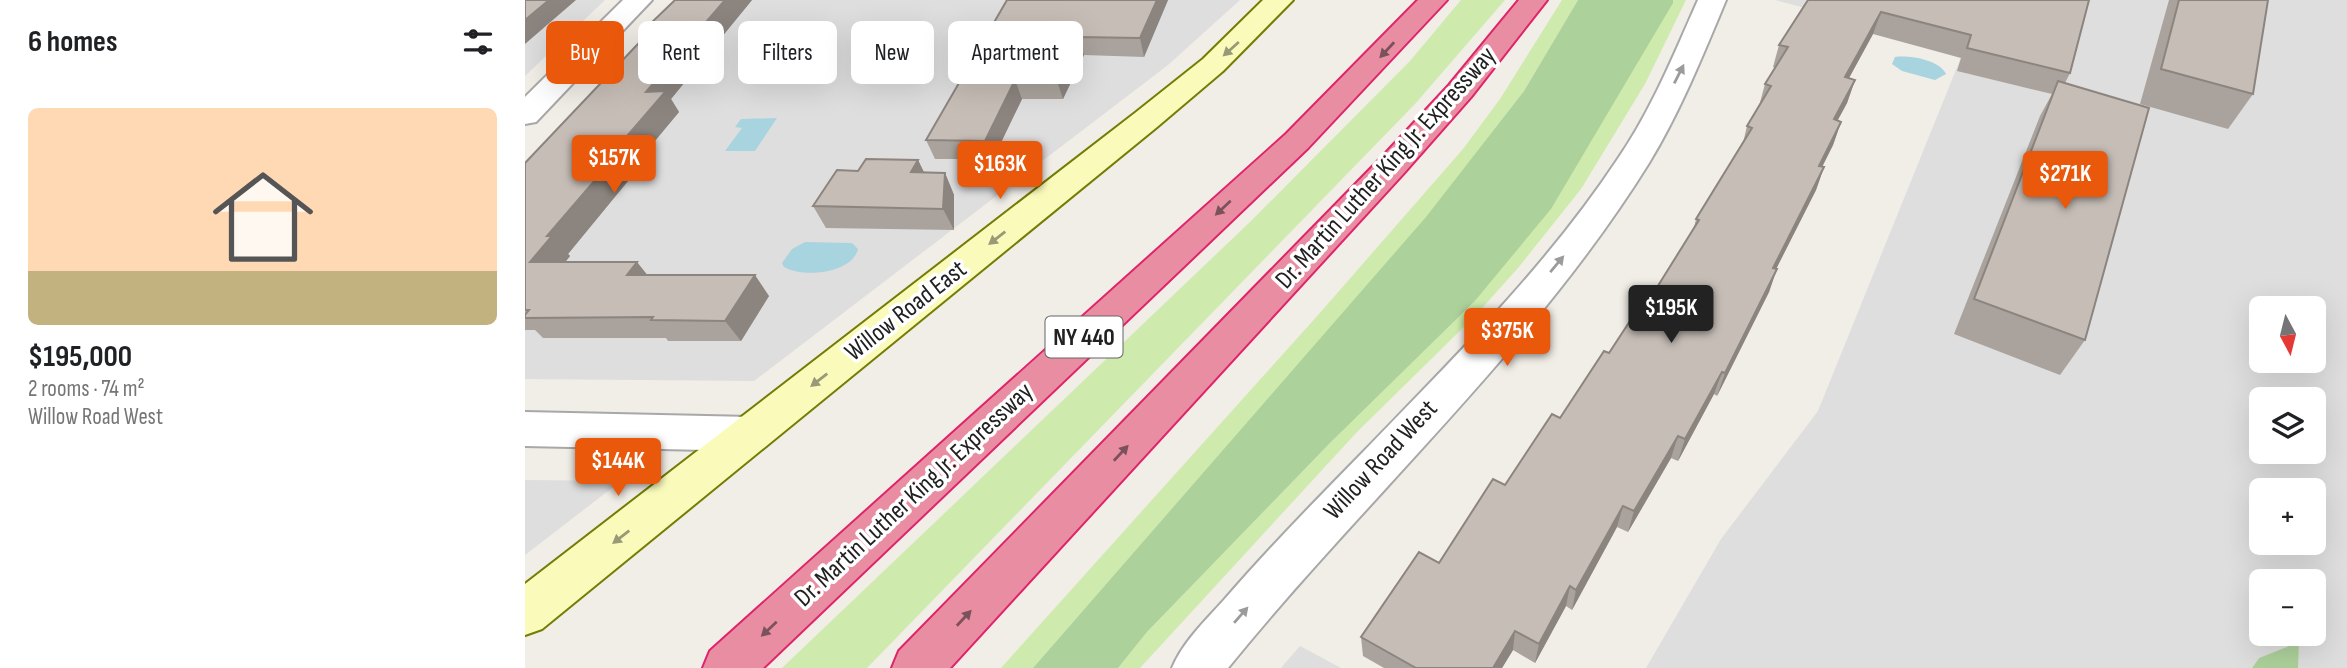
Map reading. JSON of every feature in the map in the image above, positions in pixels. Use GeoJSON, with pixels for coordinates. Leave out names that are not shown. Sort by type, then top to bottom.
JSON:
{"type":"FeatureCollection","features":[{"type":"Feature","properties":{"kind":"highway","name":"Dr. Martin Luther King Jr. Expressway"},"geometry":{"type":"LineString","coordinates":[[728,668],[1297,141],[1433,0]]}},
{"type":"Feature","properties":{"kind":"highway","name":"Dr. Martin Luther King Jr. Expressway"},"geometry":{"type":"LineString","coordinates":[[918,668],[1401,157],[1460,91],[1533,0]]}},
{"type":"Feature","properties":{"kind":"main road","name":"Willow Road East"},"geometry":{"type":"LineString","coordinates":[[525,613],[1213,65],[1279,0]]}},
{"type":"Feature","properties":{"kind":"street"},"geometry":{"type":"LineString","coordinates":[[525,115],[638,0]]}},
{"type":"Feature","properties":{"kind":"street","name":"Willow Road West"},"geometry":{"type":"LineString","coordinates":[[1197,668],[1319,526],[1502,330],[1567,252],[1620,182],[1658,117],[1712,0]]}},
{"type":"Feature","properties":{"kind":"street"},"geometry":{"type":"LineString","coordinates":[[525,429],[751,434]]}},
{"type":"Feature","properties":{"kind":"shaded area"},"geometry":{"type":"Polygon","coordinates":[[[525,0],[605,0],[583,21],[546,21],[546,56],[525,76],[525,0]]]}},
{"type":"Feature","properties":{"kind":"shaded area"},"geometry":{"type":"Polygon","coordinates":[[[680,0],[1240,0],[1168,65],[754,381],[525,379],[525,165],[601,84],[624,84],[624,60],[638,45],[638,84],[724,84],[724,21],[660,21],[680,0]]]}},
{"type":"Feature","properties":{"kind":"shaded area"},"geometry":{"type":"Polygon","coordinates":[[[1775,0],[2347,0],[2347,668],[2298,668],[2298,646],[2326,646],[2326,569],[2249,569],[2249,646],[2290,646],[2259,658],[2252,668],[1646,668],[1721,539],[1818,411],[1964,50],[1775,0]]]}},
{"type":"Feature","properties":{"kind":"shaded area"},"geometry":{"type":"Polygon","coordinates":[[[525,480],[621,481],[525,555],[525,480]]]}},
{"type":"Feature","properties":{"kind":"shaded area"},"geometry":{"type":"Polygon","coordinates":[[[1300,646],[1341,668],[1281,668],[1300,646]]]}},
{"type":"Feature","properties":{"kind":"green space"},"geometry":{"type":"Polygon","coordinates":[[[1461,0],[1505,0],[1415,104],[867,668],[782,668],[1251,221],[1410,61],[1461,0]]]}},
{"type":"Feature","properties":{"kind":"green space"},"geometry":{"type":"Polygon","coordinates":[[[1562,0],[1578,0],[1524,91],[1426,218],[1033,668],[1001,668],[1319,314],[1463,149],[1500,99],[1562,0]]]}},
{"type":"Feature","properties":{"kind":"green space"},"geometry":{"type":"Polygon","coordinates":[[[1578,0],[1673,0],[1673,3],[1551,209],[1474,302],[1330,443],[1147,632],[1118,668],[1033,668],[1426,217],[1524,91],[1578,0]]]}},
{"type":"Feature","properties":{"kind":"green space"},"geometry":{"type":"Polygon","coordinates":[[[1673,0],[1686,0],[1645,84],[1581,189],[1518,268],[1473,318],[1357,432],[1140,668],[1118,668],[1147,632],[1330,443],[1474,302],[1673,0]]]}},
{"type":"Feature","properties":{"kind":"green space"},"geometry":{"type":"Polygon","coordinates":[[[2289,646],[2299,646],[2298,668],[2252,668],[2259,658],[2289,646]]]}},
{"type":"Feature","properties":{"kind":"water"},"geometry":{"type":"Polygon","coordinates":[[[1895,57],[1923,60],[1937,65],[1946,74],[1935,80],[1902,71],[1892,64],[1895,57]]]}},
{"type":"Feature","properties":{"kind":"water"},"geometry":{"type":"Polygon","coordinates":[[[777,118],[755,151],[725,151],[742,128],[735,127],[741,119],[777,118]]]}},
{"type":"Feature","properties":{"kind":"water"},"geometry":{"type":"Polygon","coordinates":[[[805,242],[852,243],[858,249],[846,264],[825,272],[802,272],[784,267],[782,263],[792,249],[805,242]]]}},
{"type":"Feature","properties":{"kind":"building"},"geometry":{"type":"Polygon","coordinates":[[[525,0],[549,0],[525,20],[525,0]]]}},
{"type":"Feature","properties":{"kind":"building"},"geometry":{"type":"Polygon","coordinates":[[[675,0],[725,0],[707,21],[653,21],[675,0]]]}},
{"type":"Feature","properties":{"kind":"building"},"geometry":{"type":"Polygon","coordinates":[[[1007,0],[1157,0],[1140,38],[1083,37],[1083,21],[995,21],[1007,0]]]}},
{"type":"Feature","properties":{"kind":"building"},"geometry":{"type":"Polygon","coordinates":[[[1808,0],[2089,0],[2070,73],[1967,48],[1971,35],[1881,12],[1845,77],[1855,80],[1834,119],[1841,122],[1819,166],[1824,167],[1773,268],[1777,269],[1725,373],[1722,372],[1685,439],[1678,436],[1634,511],[1623,506],[1576,590],[1570,586],[1539,644],[1515,631],[1493,668],[1416,668],[1361,637],[1419,552],[1439,563],[1493,479],[1505,485],[1552,414],[1560,418],[1604,351],[1609,353],[1647,295],[1651,297],[1752,128],[1747,126],[1771,86],[1765,84],[1788,47],[1779,45],[1808,0]]]}},
{"type":"Feature","properties":{"kind":"building"},"geometry":{"type":"Polygon","coordinates":[[[2179,0],[2268,0],[2253,94],[2161,69],[2179,0]]]}},
{"type":"Feature","properties":{"kind":"building"},"geometry":{"type":"Polygon","coordinates":[[[638,44],[638,84],[653,84],[646,92],[666,91],[615,150],[621,150],[547,236],[552,236],[530,262],[637,262],[627,275],[755,275],[725,321],[651,320],[653,317],[525,318],[529,310],[525,310],[525,163],[600,84],[624,84],[624,59],[638,44]]]}},
{"type":"Feature","properties":{"kind":"building"},"geometry":{"type":"Polygon","coordinates":[[[2058,81],[2149,108],[2085,340],[1974,299],[2058,81]]]}},
{"type":"Feature","properties":{"kind":"building"},"geometry":{"type":"Polygon","coordinates":[[[958,84],[1013,84],[985,141],[926,140],[958,84]]]}},
{"type":"Feature","properties":{"kind":"building"},"geometry":{"type":"Polygon","coordinates":[[[866,159],[918,160],[911,172],[945,173],[943,209],[813,206],[837,170],[858,171],[866,159]]]}}]}
